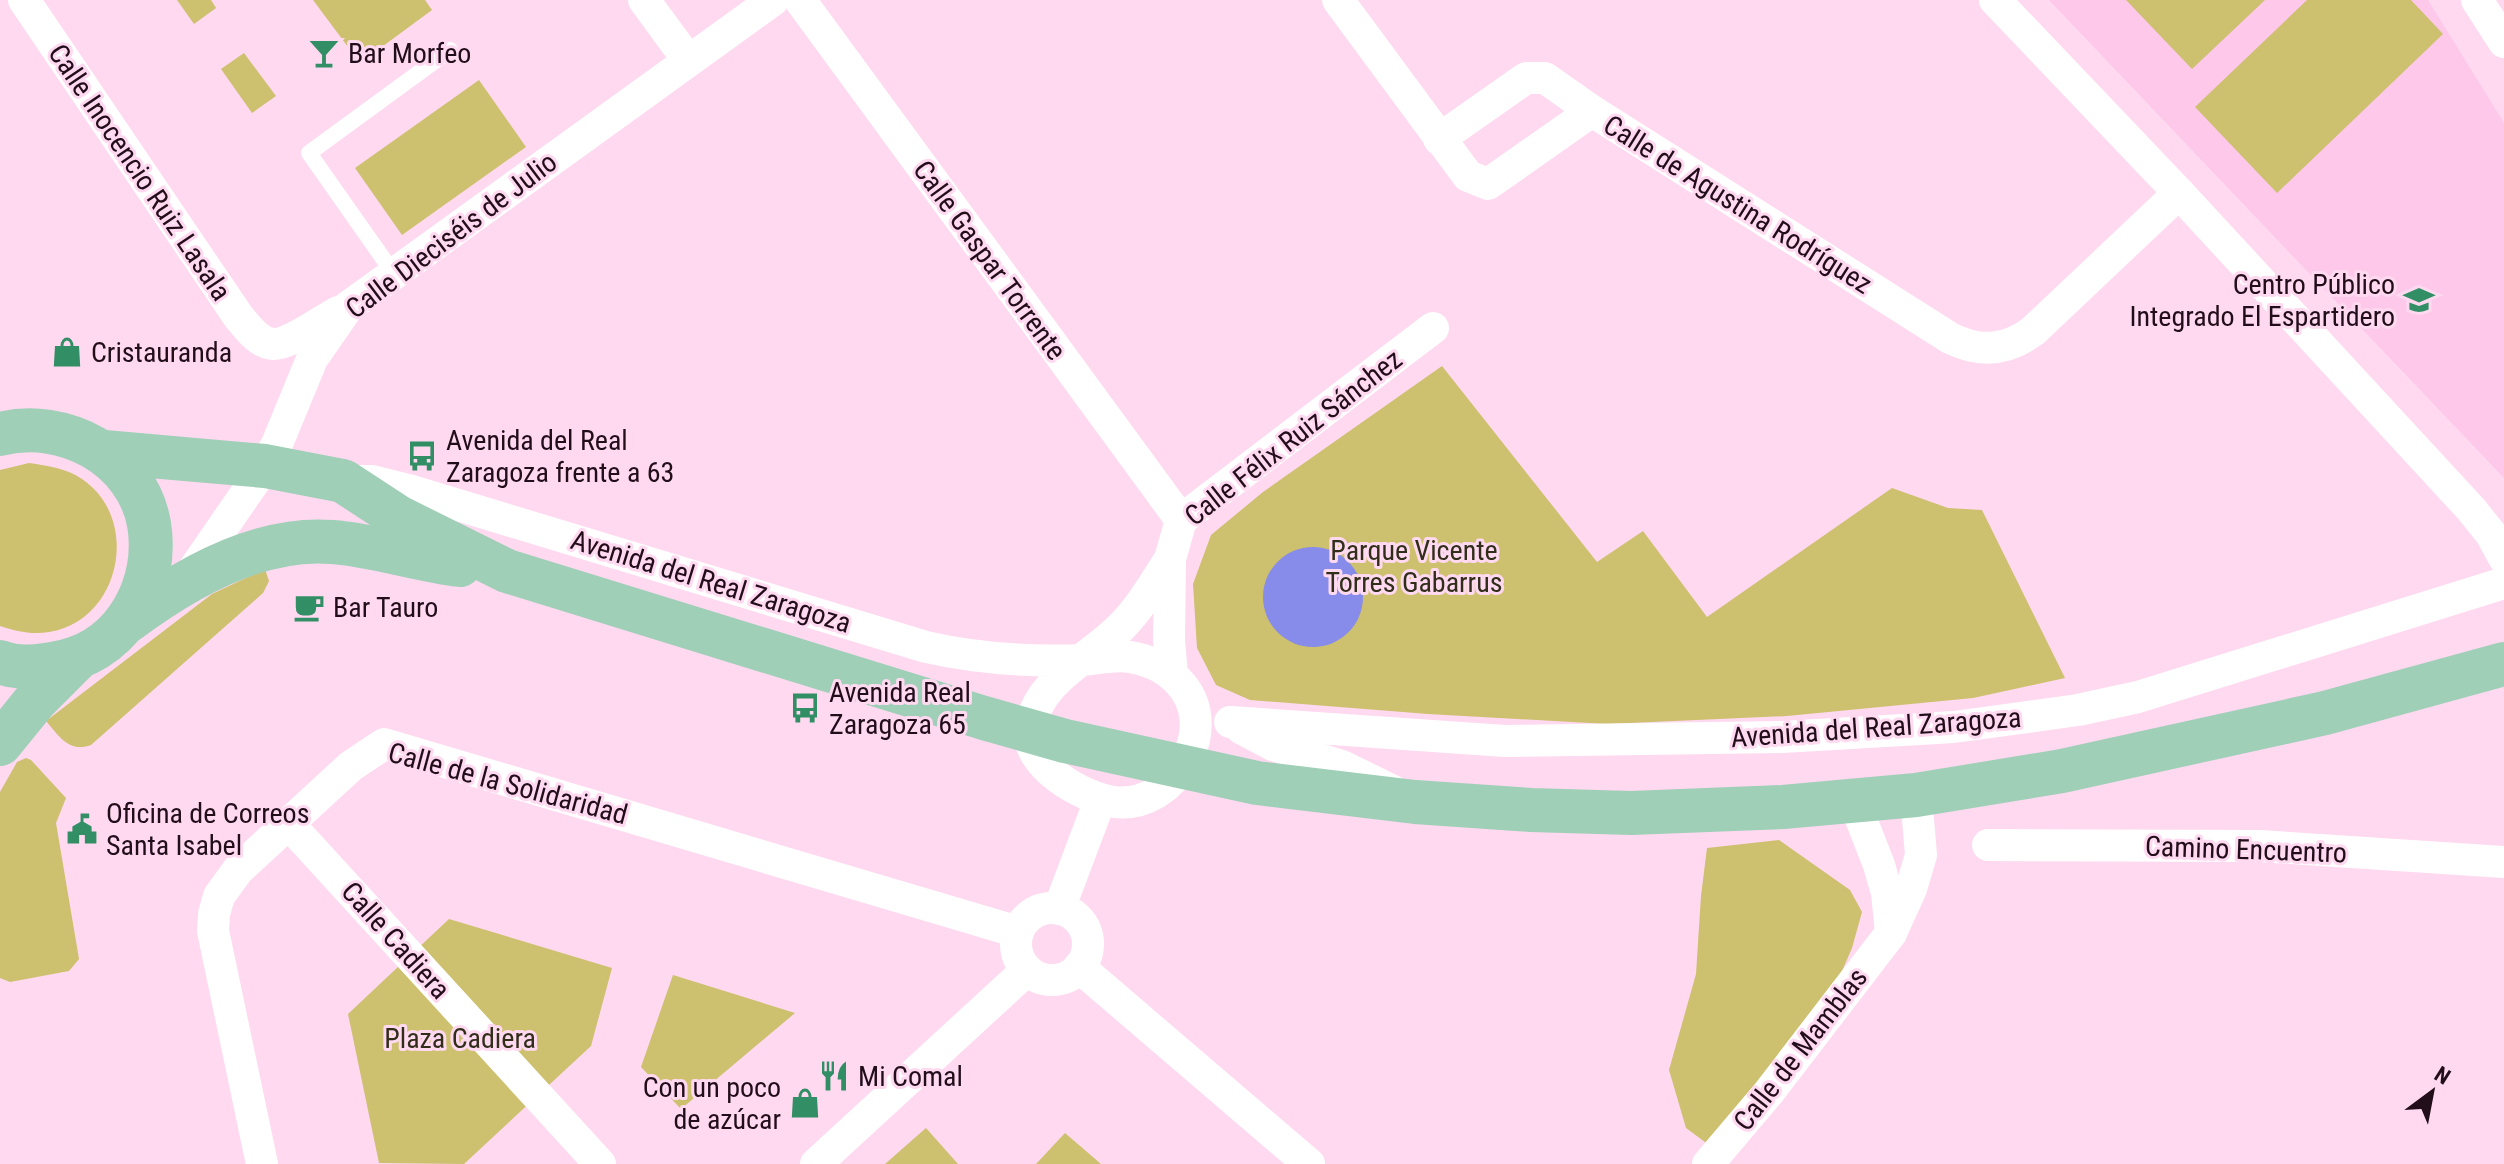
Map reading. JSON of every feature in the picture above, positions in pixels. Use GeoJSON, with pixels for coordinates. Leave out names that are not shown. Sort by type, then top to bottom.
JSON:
{"type":"FeatureCollection","features":[{"type":"Feature","properties":{"kind":"main road"},"geometry":{"type":"LineString","coordinates":[[0,406],[20,432],[65,434],[104,452],[134,488],[148,522],[151,559],[142,591],[128,621]]}},
{"type":"Feature","properties":{"kind":"main road","name":"Avenida del Real Zaragoza"},"geometry":{"type":"LineString","coordinates":[[104,452],[265,466],[343,481],[398,517],[507,571],[1029,731],[1257,783],[1415,802],[1631,813],[1751,809],[1916,795],[2078,768],[2325,713],[2501,667]]}},
{"type":"Feature","properties":{"kind":"main road","name":"Avenida del Real Zaragoza"},"geometry":{"type":"LineString","coordinates":[[79,657],[97,648],[128,621],[185,582],[283,545],[329,542],[381,549],[448,564],[507,571]]}},
{"type":"Feature","properties":{"kind":"main road"},"geometry":{"type":"LineString","coordinates":[[0,662],[43,666],[79,657]]}},
{"type":"Feature","properties":{"kind":"main road"},"geometry":{"type":"LineString","coordinates":[[0,744],[35,701],[79,657]]}},
{"type":"Feature","properties":{"kind":"street","name":"Calle Inocencio Ruiz Lasala"},"geometry":{"type":"LineString","coordinates":[[24,0],[252,333],[265,342],[279,343],[348,307]]}},
{"type":"Feature","properties":{"kind":"street"},"geometry":{"type":"LineString","coordinates":[[644,0],[688,60]]}},
{"type":"Feature","properties":{"kind":"street","name":"Calle Dieciséis de Julio"},"geometry":{"type":"LineString","coordinates":[[185,582],[265,466],[312,359],[348,307],[773,0]]}},
{"type":"Feature","properties":{"kind":"street","name":"Calle Gaspar Torrente"},"geometry":{"type":"LineString","coordinates":[[800,0],[1181,520]]}},
{"type":"Feature","properties":{"kind":"street","name":"Calle de Agustina Rodríguez"},"geometry":{"type":"LineString","coordinates":[[1338,0],[1468,176],[1488,184],[1592,111],[1950,338],[1973,347],[2000,348],[2033,331],[2179,193]]}},
{"type":"Feature","properties":{"kind":"street"},"geometry":{"type":"LineString","coordinates":[[1995,0],[2179,193],[2471,509],[2491,534],[2504,558]]}},
{"type":"Feature","properties":{"kind":"street"},"geometry":{"type":"LineString","coordinates":[[2477,0],[2504,42]]}},
{"type":"Feature","properties":{"kind":"street"},"geometry":{"type":"LineString","coordinates":[[1439,139],[1526,78],[1545,78],[1592,111]]}},
{"type":"Feature","properties":{"kind":"street","name":"Calle Félix Ruiz Sánchez"},"geometry":{"type":"LineString","coordinates":[[1172,675],[1169,641],[1170,559],[1181,520],[1433,328]]}},
{"type":"Feature","properties":{"kind":"street","name":"Avenida del Real Zaragoza"},"geometry":{"type":"LineString","coordinates":[[343,481],[372,481],[412,491],[926,647],[956,653],[1083,660],[1130,657],[1172,675],[1193,701],[1273,745],[1342,766],[1415,802]]}},
{"type":"Feature","properties":{"kind":"street","name":"Calle Félix Ruiz Sánchez"},"geometry":{"type":"LineString","coordinates":[[1083,660],[1134,613],[1170,559]]}},
{"type":"Feature","properties":{"kind":"street","name":"Avenida del Real Zaragoza"},"geometry":{"type":"LineString","coordinates":[[1230,722],[1537,741],[1782,737],[1954,727],[2078,710],[2138,697],[2504,583]]}},
{"type":"Feature","properties":{"kind":"street"},"geometry":{"type":"LineString","coordinates":[[1083,660],[1044,694],[1029,731],[1034,752],[1051,772],[1079,791],[1100,800],[1116,803],[1139,800],[1161,788],[1184,767],[1198,725],[1193,701]]}},
{"type":"Feature","properties":{"kind":"street","name":"Calle de la Solidaridad"},"geometry":{"type":"LineString","coordinates":[[262,1164],[213,931],[214,914],[227,882],[351,766],[384,744],[1018,932]]}},
{"type":"Feature","properties":{"kind":"street","name":"Calle de Mamblas"},"geometry":{"type":"LineString","coordinates":[[1708,1164],[1769,1092],[1891,933],[1911,889],[1921,855],[1916,795]]}},
{"type":"Feature","properties":{"kind":"street"},"geometry":{"type":"LineString","coordinates":[[1059,909],[1100,800]]}},
{"type":"Feature","properties":{"kind":"street"},"geometry":{"type":"LineString","coordinates":[[1854,801],[1887,893],[1891,933]]}},
{"type":"Feature","properties":{"kind":"street","name":"Calle Cadiera"},"geometry":{"type":"LineString","coordinates":[[288,823],[600,1164]]}},
{"type":"Feature","properties":{"kind":"street","name":"Camino Encuentro"},"geometry":{"type":"LineString","coordinates":[[1988,845],[2259,846],[2504,862]]}},
{"type":"Feature","properties":{"kind":"street"},"geometry":{"type":"LineString","coordinates":[[1059,909],[1071,913],[1080,921],[1088,945],[1079,967],[1060,979],[1048,979],[1027,970],[1017,952],[1018,932],[1022,923],[1039,910],[1059,909]]}},
{"type":"Feature","properties":{"kind":"street"},"geometry":{"type":"LineString","coordinates":[[1079,967],[1309,1164]]}},
{"type":"Feature","properties":{"kind":"street"},"geometry":{"type":"LineString","coordinates":[[816,1164],[1027,970]]}},
{"type":"Feature","properties":{"kind":"lane"},"geometry":{"type":"LineString","coordinates":[[394,274],[309,153],[450,50]]}},
{"type":"Feature","properties":{"kind":"shaded area","name":"Centro Público Integrado El Espartidero"},"geometry":{"type":"Polygon","coordinates":[[[2049,0],[2428,0],[2504,123],[2504,478],[2049,0]]]}},
{"type":"Feature","properties":{"kind":"green space"},"geometry":{"type":"Polygon","coordinates":[[[177,0],[211,0],[216,8],[194,24],[177,0]]]}},
{"type":"Feature","properties":{"kind":"green space"},"geometry":{"type":"Polygon","coordinates":[[[313,0],[425,0],[432,10],[360,63],[313,0]]]}},
{"type":"Feature","properties":{"kind":"green space"},"geometry":{"type":"Polygon","coordinates":[[[2126,0],[2265,0],[2192,69],[2126,0]]]}},
{"type":"Feature","properties":{"kind":"green space"},"geometry":{"type":"Polygon","coordinates":[[[2307,0],[2411,0],[2443,34],[2277,193],[2195,107],[2307,0]]]}},
{"type":"Feature","properties":{"kind":"green space"},"geometry":{"type":"Polygon","coordinates":[[[244,53],[276,96],[252,113],[221,69],[244,53]]]}},
{"type":"Feature","properties":{"kind":"green space"},"geometry":{"type":"Polygon","coordinates":[[[479,80],[526,147],[402,235],[355,168],[479,80]]]}},
{"type":"Feature","properties":{"kind":"green space","name":"Parque Vicente Torres Gabarrus"},"geometry":{"type":"Polygon","coordinates":[[[1442,366],[1597,562],[1643,531],[1707,617],[1892,488],[1948,508],[1982,510],[2065,678],[1973,698],[1787,716],[1607,724],[1250,700],[1216,685],[1197,648],[1193,584],[1211,535],[1263,492],[1442,366]]]}},
{"type":"Feature","properties":{"kind":"green space"},"geometry":{"type":"Polygon","coordinates":[[[29,463],[50,466],[82,479],[101,497],[112,519],[117,543],[115,567],[106,590],[93,609],[73,624],[42,633],[0,626],[0,470],[29,463]]]}},
{"type":"Feature","properties":{"kind":"green space"},"geometry":{"type":"Polygon","coordinates":[[[265,569],[269,581],[263,593],[91,745],[71,745],[46,721],[212,594],[265,569]]]}},
{"type":"Feature","properties":{"kind":"green space"},"geometry":{"type":"Polygon","coordinates":[[[26,758],[66,798],[56,823],[79,959],[69,971],[10,982],[0,978],[0,792],[17,762],[26,758]]]}},
{"type":"Feature","properties":{"kind":"green space"},"geometry":{"type":"Polygon","coordinates":[[[1779,840],[1850,890],[1862,912],[1852,948],[1839,978],[1709,1145],[1686,1128],[1669,1070],[1696,974],[1707,848],[1779,840]]]}},
{"type":"Feature","properties":{"kind":"green space","name":"Plaza Cadiera"},"geometry":{"type":"Polygon","coordinates":[[[449,919],[612,968],[591,1046],[464,1164],[379,1163],[348,1014],[449,919]]]}},
{"type":"Feature","properties":{"kind":"green space"},"geometry":{"type":"Polygon","coordinates":[[[673,975],[795,1013],[681,1109],[641,1067],[673,975]]]}},
{"type":"Feature","properties":{"kind":"green space"},"geometry":{"type":"Polygon","coordinates":[[[926,1128],[958,1164],[885,1164],[926,1128]]]}},
{"type":"Feature","properties":{"kind":"green space"},"geometry":{"type":"Polygon","coordinates":[[[1065,1133],[1101,1164],[1036,1164],[1065,1133]]]}},
{"type":"Feature","properties":{"kind":"water"},"geometry":{"type":"Polygon","coordinates":[[[1313,547],[1341,555],[1355,569],[1363,597],[1355,625],[1341,639],[1313,647],[1285,639],[1271,625],[1263,597],[1271,569],[1285,555],[1313,547]]]}},
{"type":"Feature","properties":{"kind":"place","name":"Bar Morfeo"},"geometry":{"type":"Point","coordinates":[324,53]}},
{"type":"Feature","properties":{"kind":"place","name":"Centro Público Integrado El Espartidero"},"geometry":{"type":"Point","coordinates":[2419,300]}},
{"type":"Feature","properties":{"kind":"place","name":"Cristauranda"},"geometry":{"type":"Point","coordinates":[67,352]}},
{"type":"Feature","properties":{"kind":"place","name":"Avenida del Real Zaragoza frente a 63"},"geometry":{"type":"Point","coordinates":[422,456]}},
{"type":"Feature","properties":{"kind":"place","name":"Bar Tauro"},"geometry":{"type":"Point","coordinates":[309,607]}},
{"type":"Feature","properties":{"kind":"place","name":"Avenida Real Zaragoza 65"},"geometry":{"type":"Point","coordinates":[805,708]}},
{"type":"Feature","properties":{"kind":"place","name":"Oficina de Correos Santa Isabel"},"geometry":{"type":"Point","coordinates":[82,829]}},
{"type":"Feature","properties":{"kind":"place","name":"Mi Comal"},"geometry":{"type":"Point","coordinates":[834,1076]}},
{"type":"Feature","properties":{"kind":"place","name":"Con un poco de azúcar"},"geometry":{"type":"Point","coordinates":[805,1103]}}]}
